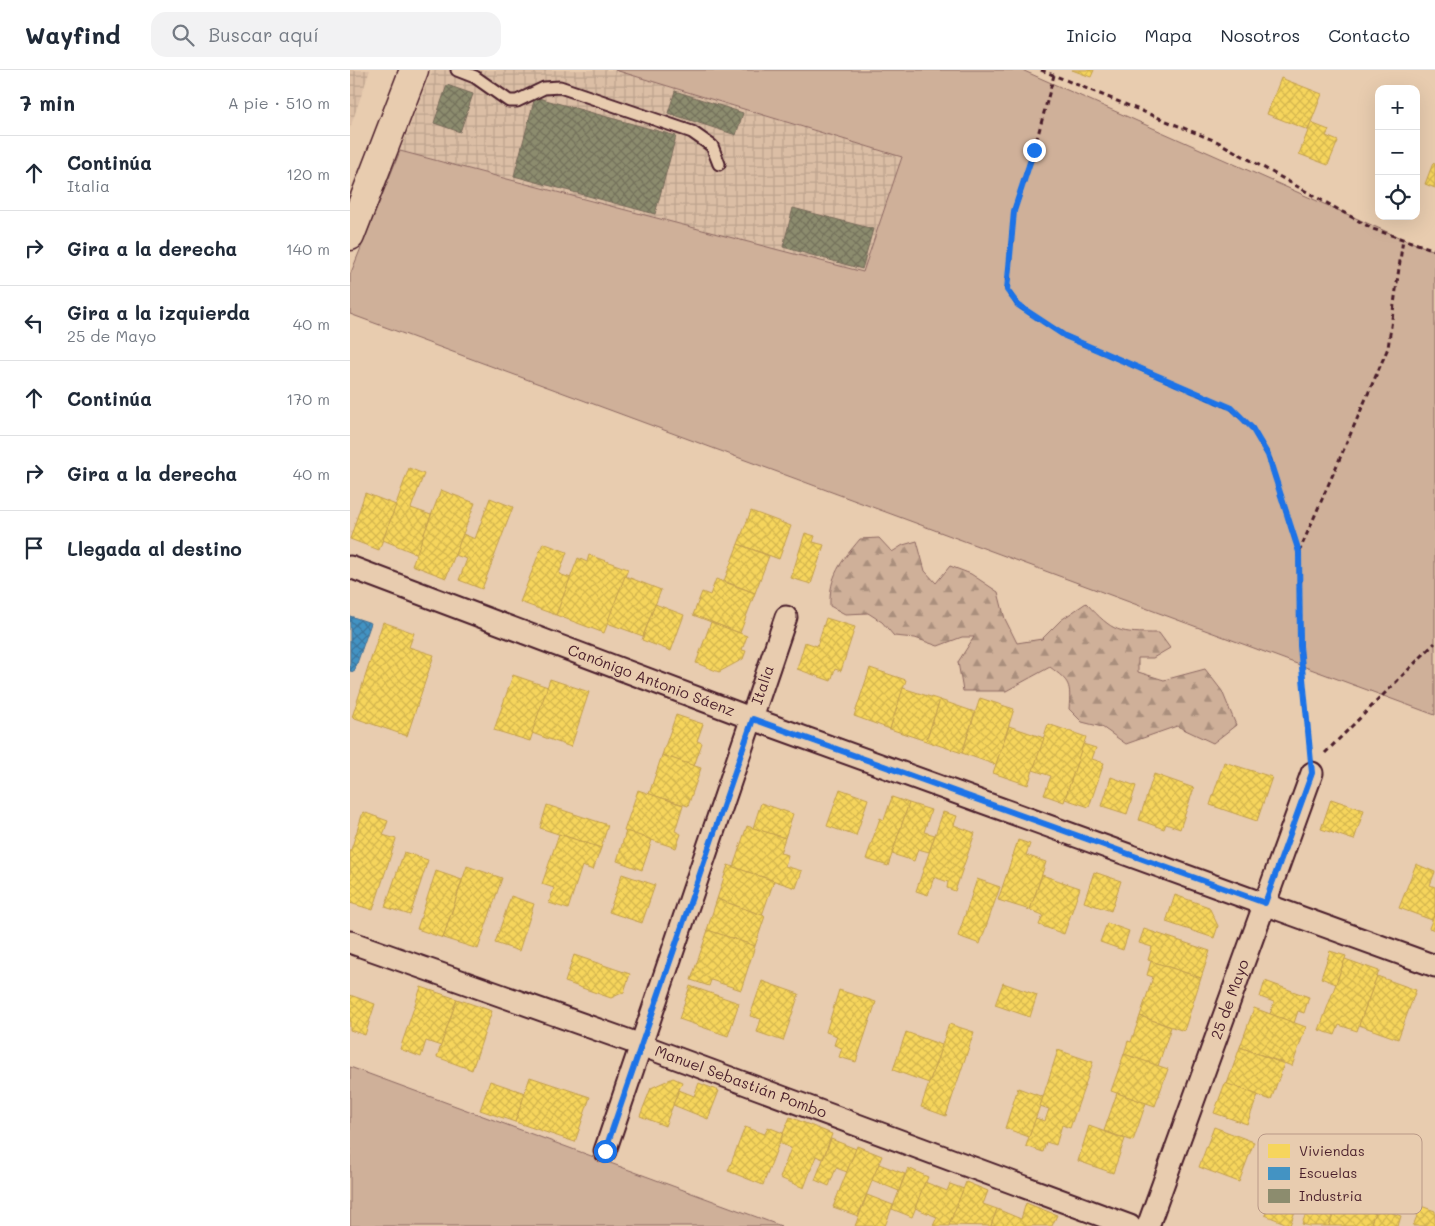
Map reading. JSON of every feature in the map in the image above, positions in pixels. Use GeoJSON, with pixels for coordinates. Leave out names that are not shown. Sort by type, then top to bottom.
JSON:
{"type":"FeatureCollection","features":[{"type":"Feature","properties":{"kind":"main road"},"geometry":{"type":"LineString","coordinates":[[350,236],[414,70]]}},
{"type":"Feature","properties":{"kind":"street","name":"Canónigo Antonio Sáenz"},"geometry":{"type":"LineString","coordinates":[[350,567],[753,719],[1435,966]]}},
{"type":"Feature","properties":{"kind":"street","name":"Italia"},"geometry":{"type":"LineString","coordinates":[[605,1151],[786,617]]}},
{"type":"Feature","properties":{"kind":"street","name":"25 de Mayo"},"geometry":{"type":"LineString","coordinates":[[1148,1226],[1312,773]]}},
{"type":"Feature","properties":{"kind":"street","name":"Manuel Sebastián Pombo"},"geometry":{"type":"LineString","coordinates":[[350,942],[641,1045],[1130,1226]]}},
{"type":"Feature","properties":{"kind":"lane"},"geometry":{"type":"LineString","coordinates":[[457,70],[475,77],[509,101],[517,101],[544,88],[560,87],[682,129],[712,146],[719,164]]}},
{"type":"Feature","properties":{"kind":"path"},"geometry":{"type":"LineString","coordinates":[[1041,70],[1218,142],[1373,229],[1435,250]]}},
{"type":"Feature","properties":{"kind":"path"},"geometry":{"type":"LineString","coordinates":[[1054,75],[1034,150],[1014,211],[1007,290],[1018,305],[1065,336],[1232,408],[1252,428],[1268,455],[1299,552],[1300,646],[1312,773]]}},
{"type":"Feature","properties":{"kind":"path"},"geometry":{"type":"LineString","coordinates":[[1299,552],[1388,348],[1403,239]]}},
{"type":"Feature","properties":{"kind":"path"},"geometry":{"type":"LineString","coordinates":[[1312,773],[1326,752],[1435,643]]}},
{"type":"Feature","properties":{"kind":"shaded area"},"geometry":{"type":"Polygon","coordinates":[[[350,70],[370,70],[350,128],[350,70]]]}},
{"type":"Feature","properties":{"kind":"shaded area"},"geometry":{"type":"Polygon","coordinates":[[[432,70],[615,70],[902,157],[863,273],[400,151],[432,70]]]}},
{"type":"Feature","properties":{"kind":"green space"},"geometry":{"type":"Polygon","coordinates":[[[615,70],[1022,70],[1403,239],[1435,251],[1435,715],[350,314],[350,275],[400,151],[863,272],[902,157],[615,70]]]}},
{"type":"Feature","properties":{"kind":"green space"},"geometry":{"type":"Polygon","coordinates":[[[879,538],[892,552],[903,545],[917,541],[925,571],[936,583],[950,566],[971,574],[998,592],[1005,619],[1017,643],[1042,639],[1061,620],[1086,603],[1103,620],[1118,629],[1134,633],[1159,633],[1170,648],[1153,658],[1138,658],[1138,672],[1164,680],[1205,669],[1222,691],[1236,725],[1213,743],[1177,726],[1126,744],[1102,727],[1082,722],[1069,709],[1070,694],[1068,684],[1062,676],[1050,667],[1006,691],[963,691],[958,662],[974,637],[962,637],[938,646],[915,638],[894,636],[882,622],[868,613],[845,614],[830,606],[830,595],[834,577],[847,555],[860,539],[879,538]]]}},
{"type":"Feature","properties":{"kind":"green space"},"geometry":{"type":"Polygon","coordinates":[[[350,1067],[781,1226],[350,1226],[350,1067]]]}},
{"type":"Feature","properties":{"kind":"building: Viviendas"},"geometry":{"type":"Polygon","coordinates":[[[1072,70],[1094,70],[1091,77],[1072,70]]]}},
{"type":"Feature","properties":{"kind":"building: Viviendas"},"geometry":{"type":"Polygon","coordinates":[[[1281,78],[1322,94],[1308,130],[1267,114],[1281,78]]]}},
{"type":"Feature","properties":{"kind":"building: Viviendas"},"geometry":{"type":"Polygon","coordinates":[[[1311,123],[1329,130],[1326,136],[1338,141],[1328,165],[1299,154],[1311,123]]]}},
{"type":"Feature","properties":{"kind":"building: Viviendas"},"geometry":{"type":"Polygon","coordinates":[[[1433,163],[1435,164],[1435,188],[1425,184],[1433,163]]]}},
{"type":"Feature","properties":{"kind":"building: Viviendas"},"geometry":{"type":"Polygon","coordinates":[[[409,468],[424,474],[411,508],[431,515],[417,554],[383,540],[409,468]]]}},
{"type":"Feature","properties":{"kind":"building: Viviendas"},"geometry":{"type":"Polygon","coordinates":[[[441,490],[475,503],[446,578],[412,565],[441,490]]]}},
{"type":"Feature","properties":{"kind":"building: Viviendas"},"geometry":{"type":"Polygon","coordinates":[[[365,493],[396,505],[379,550],[350,539],[365,493]]]}},
{"type":"Feature","properties":{"kind":"building: Viviendas"},"geometry":{"type":"Polygon","coordinates":[[[490,498],[513,507],[482,589],[459,580],[467,559],[455,555],[463,534],[475,539],[490,498]]]}},
{"type":"Feature","properties":{"kind":"building: Viviendas"},"geometry":{"type":"Polygon","coordinates":[[[751,511],[791,526],[779,559],[738,544],[751,511]]]}},
{"type":"Feature","properties":{"kind":"building: Viviendas"},"geometry":{"type":"Polygon","coordinates":[[[805,533],[815,536],[813,542],[824,545],[811,584],[791,578],[805,533]]]}},
{"type":"Feature","properties":{"kind":"building: Viviendas"},"geometry":{"type":"Polygon","coordinates":[[[543,543],[567,552],[559,574],[571,578],[556,615],[520,602],[543,543]]]}},
{"type":"Feature","properties":{"kind":"building: Viviendas"},"geometry":{"type":"Polygon","coordinates":[[[738,544],[769,556],[755,593],[724,581],[738,544]]]}},
{"type":"Feature","properties":{"kind":"building: Viviendas"},"geometry":{"type":"Polygon","coordinates":[[[589,555],[628,569],[604,633],[556,615],[578,558],[587,562],[589,555]]]}},
{"type":"Feature","properties":{"kind":"building: Viviendas"},"geometry":{"type":"Polygon","coordinates":[[[625,576],[661,590],[643,636],[607,623],[625,576]]]}},
{"type":"Feature","properties":{"kind":"building: Viviendas"},"geometry":{"type":"Polygon","coordinates":[[[716,579],[755,593],[740,633],[693,615],[702,592],[710,595],[716,579]]]}},
{"type":"Feature","properties":{"kind":"building: Viviendas"},"geometry":{"type":"Polygon","coordinates":[[[655,604],[684,615],[671,651],[642,640],[655,604]]]}},
{"type":"Feature","properties":{"kind":"building: Viviendas"},"geometry":{"type":"Polygon","coordinates":[[[826,618],[855,627],[841,671],[835,669],[831,681],[797,669],[805,642],[817,646],[826,618]]]}},
{"type":"Feature","properties":{"kind":"building: Viviendas"},"geometry":{"type":"Polygon","coordinates":[[[383,622],[414,633],[409,647],[434,655],[407,736],[352,717],[383,622]]]}},
{"type":"Feature","properties":{"kind":"building: Viviendas"},"geometry":{"type":"Polygon","coordinates":[[[711,622],[747,636],[742,650],[746,651],[743,659],[719,672],[696,663],[711,622]]]}},
{"type":"Feature","properties":{"kind":"building: Viviendas"},"geometry":{"type":"Polygon","coordinates":[[[870,668],[906,680],[890,729],[854,716],[870,668]]]}},
{"type":"Feature","properties":{"kind":"building: Viviendas"},"geometry":{"type":"Polygon","coordinates":[[[513,675],[548,687],[530,741],[494,730],[513,675]]]}},
{"type":"Feature","properties":{"kind":"building: Viviendas"},"geometry":{"type":"Polygon","coordinates":[[[550,679],[589,692],[571,747],[532,733],[550,679]]]}},
{"type":"Feature","properties":{"kind":"building: Viviendas"},"geometry":{"type":"Polygon","coordinates":[[[903,688],[940,700],[926,741],[890,729],[903,688]]]}},
{"type":"Feature","properties":{"kind":"building: Viviendas"},"geometry":{"type":"Polygon","coordinates":[[[980,698],[1014,709],[996,765],[962,753],[980,698]]]}},
{"type":"Feature","properties":{"kind":"building: Viviendas"},"geometry":{"type":"Polygon","coordinates":[[[940,700],[975,712],[962,753],[926,741],[940,700]]]}},
{"type":"Feature","properties":{"kind":"building: Viviendas"},"geometry":{"type":"Polygon","coordinates":[[[676,715],[703,724],[697,741],[702,743],[694,766],[662,755],[676,715]]]}},
{"type":"Feature","properties":{"kind":"building: Viviendas"},"geometry":{"type":"Polygon","coordinates":[[[1048,724],[1086,737],[1064,802],[1044,795],[1051,776],[1033,770],[1048,724]]]}},
{"type":"Feature","properties":{"kind":"building: Viviendas"},"geometry":{"type":"Polygon","coordinates":[[[1009,726],[1044,738],[1028,785],[993,773],[1009,726]]]}},
{"type":"Feature","properties":{"kind":"building: Viviendas"},"geometry":{"type":"Polygon","coordinates":[[[1083,744],[1096,748],[1092,759],[1104,763],[1089,807],[1065,799],[1083,744]]]}},
{"type":"Feature","properties":{"kind":"building: Viviendas"},"geometry":{"type":"Polygon","coordinates":[[[662,755],[701,768],[688,806],[649,794],[662,755]]]}},
{"type":"Feature","properties":{"kind":"building: Viviendas"},"geometry":{"type":"Polygon","coordinates":[[[1224,762],[1272,777],[1257,821],[1210,805],[1224,762]]]}},
{"type":"Feature","properties":{"kind":"building: Viviendas"},"geometry":{"type":"Polygon","coordinates":[[[1154,774],[1194,788],[1180,829],[1166,824],[1164,829],[1139,820],[1154,774]]]}},
{"type":"Feature","properties":{"kind":"building: Viviendas"},"geometry":{"type":"Polygon","coordinates":[[[1111,777],[1136,786],[1127,814],[1102,806],[1111,777]]]}},
{"type":"Feature","properties":{"kind":"building: Viviendas"},"geometry":{"type":"Polygon","coordinates":[[[840,789],[868,799],[856,836],[827,826],[840,789]]]}},
{"type":"Feature","properties":{"kind":"building: Viviendas"},"geometry":{"type":"Polygon","coordinates":[[[638,790],[683,805],[675,831],[681,834],[676,848],[624,831],[638,790]]]}},
{"type":"Feature","properties":{"kind":"building: Viviendas"},"geometry":{"type":"Polygon","coordinates":[[[892,797],[909,803],[888,866],[866,859],[880,818],[884,820],[892,797]]]}},
{"type":"Feature","properties":{"kind":"building: Viviendas"},"geometry":{"type":"Polygon","coordinates":[[[1331,799],[1364,810],[1354,840],[1321,829],[1331,799]]]}},
{"type":"Feature","properties":{"kind":"building: Viviendas"},"geometry":{"type":"Polygon","coordinates":[[[761,803],[793,814],[785,838],[753,828],[761,803]]]}},
{"type":"Feature","properties":{"kind":"building: Viviendas"},"geometry":{"type":"Polygon","coordinates":[[[909,803],[931,810],[924,832],[935,835],[929,852],[918,849],[914,861],[892,854],[909,803]]]}},
{"type":"Feature","properties":{"kind":"building: Viviendas"},"geometry":{"type":"Polygon","coordinates":[[[547,805],[608,825],[601,848],[540,828],[547,805]]]}},
{"type":"Feature","properties":{"kind":"building: Viviendas"},"geometry":{"type":"Polygon","coordinates":[[[363,812],[388,821],[383,835],[396,839],[373,910],[350,903],[350,853],[363,812]]]}},
{"type":"Feature","properties":{"kind":"building: Viviendas"},"geometry":{"type":"Polygon","coordinates":[[[943,812],[957,816],[954,825],[975,833],[955,891],[947,888],[948,882],[934,877],[928,895],[916,891],[943,812]]]}},
{"type":"Feature","properties":{"kind":"building: Viviendas"},"geometry":{"type":"Polygon","coordinates":[[[747,826],[785,838],[780,853],[788,855],[785,866],[802,871],[796,888],[733,867],[747,826]]]}},
{"type":"Feature","properties":{"kind":"building: Viviendas"},"geometry":{"type":"Polygon","coordinates":[[[626,831],[652,840],[642,870],[617,861],[626,831]]]}},
{"type":"Feature","properties":{"kind":"building: Viviendas"},"geometry":{"type":"Polygon","coordinates":[[[559,834],[601,848],[593,870],[582,866],[568,909],[549,903],[554,888],[542,884],[559,834]]]}},
{"type":"Feature","properties":{"kind":"building: Viviendas"},"geometry":{"type":"Polygon","coordinates":[[[1018,840],[1030,844],[1026,855],[1046,862],[1030,910],[998,900],[1018,840]]]}},
{"type":"Feature","properties":{"kind":"building: Viviendas"},"geometry":{"type":"Polygon","coordinates":[[[404,852],[428,860],[410,915],[385,907],[404,852]]]}},
{"type":"Feature","properties":{"kind":"building: Viviendas"},"geometry":{"type":"Polygon","coordinates":[[[1416,864],[1435,872],[1430,885],[1435,887],[1435,913],[1432,920],[1399,908],[1416,864]]]}},
{"type":"Feature","properties":{"kind":"building: Viviendas"},"geometry":{"type":"Polygon","coordinates":[[[728,865],[774,881],[762,915],[717,899],[728,865]]]}},
{"type":"Feature","properties":{"kind":"building: Viviendas"},"geometry":{"type":"Polygon","coordinates":[[[467,866],[502,878],[478,949],[443,938],[467,866]]]}},
{"type":"Feature","properties":{"kind":"building: Viviendas"},"geometry":{"type":"Polygon","coordinates":[[[436,871],[462,880],[443,938],[417,929],[436,871]]]}},
{"type":"Feature","properties":{"kind":"building: Viviendas"},"geometry":{"type":"Polygon","coordinates":[[[1094,872],[1121,881],[1111,911],[1084,902],[1094,872]]]}},
{"type":"Feature","properties":{"kind":"building: Viviendas"},"geometry":{"type":"Polygon","coordinates":[[[622,874],[655,885],[642,923],[609,912],[622,874]]]}},
{"type":"Feature","properties":{"kind":"building: Viviendas"},"geometry":{"type":"Polygon","coordinates":[[[1042,875],[1080,888],[1064,934],[1039,925],[1043,915],[1030,910],[1042,875]]]}},
{"type":"Feature","properties":{"kind":"building: Viviendas"},"geometry":{"type":"Polygon","coordinates":[[[977,879],[1000,887],[980,944],[958,936],[977,879]]]}},
{"type":"Feature","properties":{"kind":"building: Viviendas"},"geometry":{"type":"Polygon","coordinates":[[[1175,895],[1209,907],[1218,926],[1214,938],[1166,922],[1175,895]]]}},
{"type":"Feature","properties":{"kind":"building: Viviendas"},"geometry":{"type":"Polygon","coordinates":[[[511,896],[534,904],[519,951],[495,943],[511,896]]]}},
{"type":"Feature","properties":{"kind":"building: Viviendas"},"geometry":{"type":"Polygon","coordinates":[[[717,899],[765,916],[755,946],[707,930],[717,899]]]}},
{"type":"Feature","properties":{"kind":"building: Viviendas"},"geometry":{"type":"Polygon","coordinates":[[[1435,913],[1435,930],[1429,928],[1435,913]]]}},
{"type":"Feature","properties":{"kind":"building: Viviendas"},"geometry":{"type":"Polygon","coordinates":[[[1107,923],[1129,931],[1123,950],[1100,942],[1107,923]]]}},
{"type":"Feature","properties":{"kind":"building: Viviendas"},"geometry":{"type":"Polygon","coordinates":[[[1144,929],[1210,951],[1201,978],[1148,960],[1152,947],[1139,943],[1144,929]]]}},
{"type":"Feature","properties":{"kind":"building: Viviendas"},"geometry":{"type":"Polygon","coordinates":[[[708,930],[755,946],[741,990],[711,980],[709,986],[691,980],[708,930]]]}},
{"type":"Feature","properties":{"kind":"building: Viviendas"},"geometry":{"type":"Polygon","coordinates":[[[1330,951],[1346,956],[1336,984],[1321,978],[1330,951]]]}},
{"type":"Feature","properties":{"kind":"building: Viviendas"},"geometry":{"type":"Polygon","coordinates":[[[574,955],[630,974],[624,992],[611,998],[565,982],[574,955]]]}},
{"type":"Feature","properties":{"kind":"building: Viviendas"},"geometry":{"type":"Polygon","coordinates":[[[1345,959],[1379,971],[1357,1031],[1339,1025],[1335,1035],[1319,1030],[1345,959]]]}},
{"type":"Feature","properties":{"kind":"building: Viviendas"},"geometry":{"type":"Polygon","coordinates":[[[1151,961],[1201,978],[1184,1031],[1140,1016],[1153,977],[1147,975],[1151,961]]]}},
{"type":"Feature","properties":{"kind":"building: Viviendas"},"geometry":{"type":"Polygon","coordinates":[[[1377,976],[1416,990],[1398,1039],[1359,1025],[1377,976]]]}},
{"type":"Feature","properties":{"kind":"building: Viviendas"},"geometry":{"type":"Polygon","coordinates":[[[762,981],[799,994],[783,1041],[757,1032],[761,1019],[750,1016],[762,981]]]}},
{"type":"Feature","properties":{"kind":"building: Viviendas"},"geometry":{"type":"Polygon","coordinates":[[[1265,981],[1309,997],[1304,1013],[1298,1011],[1294,1023],[1270,1014],[1274,1002],[1260,997],[1265,981]]]}},
{"type":"Feature","properties":{"kind":"building: Viviendas"},"geometry":{"type":"Polygon","coordinates":[[[1003,983],[1037,995],[1030,1017],[995,1005],[1003,983]]]}},
{"type":"Feature","properties":{"kind":"building: Viviendas"},"geometry":{"type":"Polygon","coordinates":[[[690,986],[739,1003],[728,1036],[679,1019],[690,986]]]}},
{"type":"Feature","properties":{"kind":"building: Viviendas"},"geometry":{"type":"Polygon","coordinates":[[[421,987],[457,999],[441,1046],[426,1041],[421,1057],[400,1049],[421,987]]]}},
{"type":"Feature","properties":{"kind":"building: Viviendas"},"geometry":{"type":"Polygon","coordinates":[[[839,990],[876,1002],[856,1062],[839,1057],[842,1048],[834,1045],[837,1036],[826,1032],[839,990]]]}},
{"type":"Feature","properties":{"kind":"building: Viviendas"},"geometry":{"type":"Polygon","coordinates":[[[350,995],[375,1004],[365,1035],[350,1030],[350,995]]]}},
{"type":"Feature","properties":{"kind":"building: Viviendas"},"geometry":{"type":"Polygon","coordinates":[[[457,999],[492,1011],[472,1070],[437,1057],[457,999]]]}},
{"type":"Feature","properties":{"kind":"building: Viviendas"},"geometry":{"type":"Polygon","coordinates":[[[1254,1008],[1306,1027],[1292,1066],[1240,1047],[1254,1008]]]}},
{"type":"Feature","properties":{"kind":"building: Viviendas"},"geometry":{"type":"Polygon","coordinates":[[[1140,1016],[1171,1027],[1158,1066],[1124,1054],[1128,1041],[1131,1042],[1140,1016]]]}},
{"type":"Feature","properties":{"kind":"building: Viviendas"},"geometry":{"type":"Polygon","coordinates":[[[949,1024],[974,1032],[946,1116],[921,1107],[949,1024]]]}},
{"type":"Feature","properties":{"kind":"building: Viviendas"},"geometry":{"type":"Polygon","coordinates":[[[906,1032],[942,1045],[929,1083],[893,1070],[906,1032]]]}},
{"type":"Feature","properties":{"kind":"building: Viviendas"},"geometry":{"type":"Polygon","coordinates":[[[1240,1047],[1284,1064],[1271,1100],[1227,1084],[1240,1047]]]}},
{"type":"Feature","properties":{"kind":"building: Viviendas"},"geometry":{"type":"Polygon","coordinates":[[[1058,1050],[1093,1062],[1070,1128],[1062,1125],[1056,1145],[1046,1142],[1043,1152],[1026,1146],[1035,1118],[1045,1121],[1049,1109],[1040,1106],[1058,1050]]]}},
{"type":"Feature","properties":{"kind":"building: Viviendas"},"geometry":{"type":"Polygon","coordinates":[[[1124,1054],[1168,1069],[1155,1106],[1111,1091],[1124,1054]]]}},
{"type":"Feature","properties":{"kind":"building: Viviendas"},"geometry":{"type":"Polygon","coordinates":[[[530,1077],[590,1097],[575,1142],[515,1122],[530,1077]]]}},
{"type":"Feature","properties":{"kind":"building: Viviendas"},"geometry":{"type":"Polygon","coordinates":[[[673,1078],[682,1082],[665,1126],[640,1116],[651,1088],[673,1078]]]}},
{"type":"Feature","properties":{"kind":"building: Viviendas"},"geometry":{"type":"Polygon","coordinates":[[[490,1081],[525,1093],[515,1122],[480,1110],[490,1081]]]}},
{"type":"Feature","properties":{"kind":"building: Viviendas"},"geometry":{"type":"Polygon","coordinates":[[[699,1083],[719,1091],[708,1119],[673,1105],[679,1090],[694,1096],[699,1083]]]}},
{"type":"Feature","properties":{"kind":"building: Viviendas"},"geometry":{"type":"Polygon","coordinates":[[[1225,1083],[1258,1095],[1247,1124],[1214,1113],[1225,1083]]]}},
{"type":"Feature","properties":{"kind":"building: Viviendas"},"geometry":{"type":"Polygon","coordinates":[[[1018,1088],[1043,1097],[1029,1137],[1005,1128],[1018,1088]]]}},
{"type":"Feature","properties":{"kind":"building: Viviendas"},"geometry":{"type":"Polygon","coordinates":[[[1117,1093],[1146,1103],[1133,1141],[1104,1131],[1117,1093]]]}},
{"type":"Feature","properties":{"kind":"building: Viviendas"},"geometry":{"type":"Polygon","coordinates":[[[790,1117],[832,1134],[823,1159],[816,1156],[804,1188],[780,1178],[791,1148],[779,1143],[790,1117]]]}},
{"type":"Feature","properties":{"kind":"building: Viviendas"},"geometry":{"type":"Polygon","coordinates":[[[1089,1126],[1125,1139],[1113,1173],[1078,1161],[1089,1126]]]}},
{"type":"Feature","properties":{"kind":"building: Viviendas"},"geometry":{"type":"Polygon","coordinates":[[[745,1127],[765,1134],[768,1127],[783,1133],[763,1185],[728,1171],[745,1127]]]}},
{"type":"Feature","properties":{"kind":"building: Viviendas"},"geometry":{"type":"Polygon","coordinates":[[[1214,1127],[1254,1142],[1239,1182],[1199,1167],[1214,1127]]]}},
{"type":"Feature","properties":{"kind":"building: Viviendas"},"geometry":{"type":"Polygon","coordinates":[[[831,1139],[856,1149],[847,1172],[836,1168],[829,1186],[815,1180],[831,1139]]]}},
{"type":"Feature","properties":{"kind":"building: Viviendas"},"geometry":{"type":"Polygon","coordinates":[[[857,1146],[882,1156],[858,1216],[833,1207],[857,1146]]]}},
{"type":"Feature","properties":{"kind":"building: Viviendas"},"geometry":{"type":"Polygon","coordinates":[[[879,1164],[905,1174],[899,1191],[872,1180],[879,1164]]]}},
{"type":"Feature","properties":{"kind":"building: Viviendas"},"geometry":{"type":"Polygon","coordinates":[[[908,1168],[928,1177],[912,1217],[892,1209],[908,1168]]]}},
{"type":"Feature","properties":{"kind":"building: Viviendas"},"geometry":{"type":"Polygon","coordinates":[[[925,1182],[947,1191],[950,1184],[964,1189],[949,1226],[933,1226],[937,1217],[915,1208],[925,1182]]]}},
{"type":"Feature","properties":{"kind":"building: Viviendas"},"geometry":{"type":"Polygon","coordinates":[[[966,1182],[988,1191],[983,1204],[997,1209],[991,1226],[949,1225],[966,1182]]]}},
{"type":"Feature","properties":{"kind":"building: Viviendas"},"geometry":{"type":"Polygon","coordinates":[[[867,1195],[893,1205],[885,1226],[855,1226],[867,1195]]]}},
{"type":"Feature","properties":{"kind":"building: Viviendas"},"geometry":{"type":"Polygon","coordinates":[[[1026,1203],[1057,1215],[1052,1226],[991,1226],[997,1209],[1021,1219],[1026,1203]]]}},
{"type":"Feature","properties":{"kind":"building: Viviendas"},"geometry":{"type":"Polygon","coordinates":[[[1422,1206],[1435,1211],[1435,1226],[1413,1226],[1418,1214],[1422,1214],[1422,1206]]]}},
{"type":"Feature","properties":{"kind":"building: Viviendas"},"geometry":{"type":"Polygon","coordinates":[[[1265,1214],[1294,1214],[1290,1225],[1265,1214]]]}},
{"type":"Feature","properties":{"kind":"building: Viviendas"},"geometry":{"type":"Polygon","coordinates":[[[1306,1214],[1333,1214],[1329,1226],[1302,1224],[1306,1214]]]}},
{"type":"Feature","properties":{"kind":"building: Viviendas"},"geometry":{"type":"Polygon","coordinates":[[[1333,1214],[1375,1214],[1370,1226],[1329,1226],[1333,1214]]]}},
{"type":"Feature","properties":{"kind":"building: Viviendas"},"geometry":{"type":"Polygon","coordinates":[[[1374,1214],[1396,1214],[1401,1216],[1398,1226],[1370,1226],[1374,1214]]]}},
{"type":"Feature","properties":{"kind":"building: Escuelas"},"geometry":{"type":"Polygon","coordinates":[[[350,616],[371,623],[354,672],[350,671],[350,616]]]}},
{"type":"Feature","properties":{"kind":"building: Industria"},"geometry":{"type":"Polygon","coordinates":[[[447,85],[473,94],[460,132],[434,123],[447,85]]]}},
{"type":"Feature","properties":{"kind":"building: Industria"},"geometry":{"type":"Polygon","coordinates":[[[675,91],[743,113],[736,135],[668,113],[675,91]]]}},
{"type":"Feature","properties":{"kind":"building: Industria"},"geometry":{"type":"Polygon","coordinates":[[[535,97],[676,136],[655,214],[514,176],[535,97]]]}},
{"type":"Feature","properties":{"kind":"building: Industria"},"geometry":{"type":"Polygon","coordinates":[[[793,208],[873,229],[862,269],[783,247],[793,208]]]}},
{"type":"Feature","properties":{"kind":"route"},"geometry":{"type":"LineString","coordinates":[[605,1151],[753,719],[1265,903],[1312,773],[1300,646],[1299,552],[1268,455],[1252,428],[1232,408],[1065,336],[1018,305],[1007,290],[1014,211],[1034,150]]}}]}
